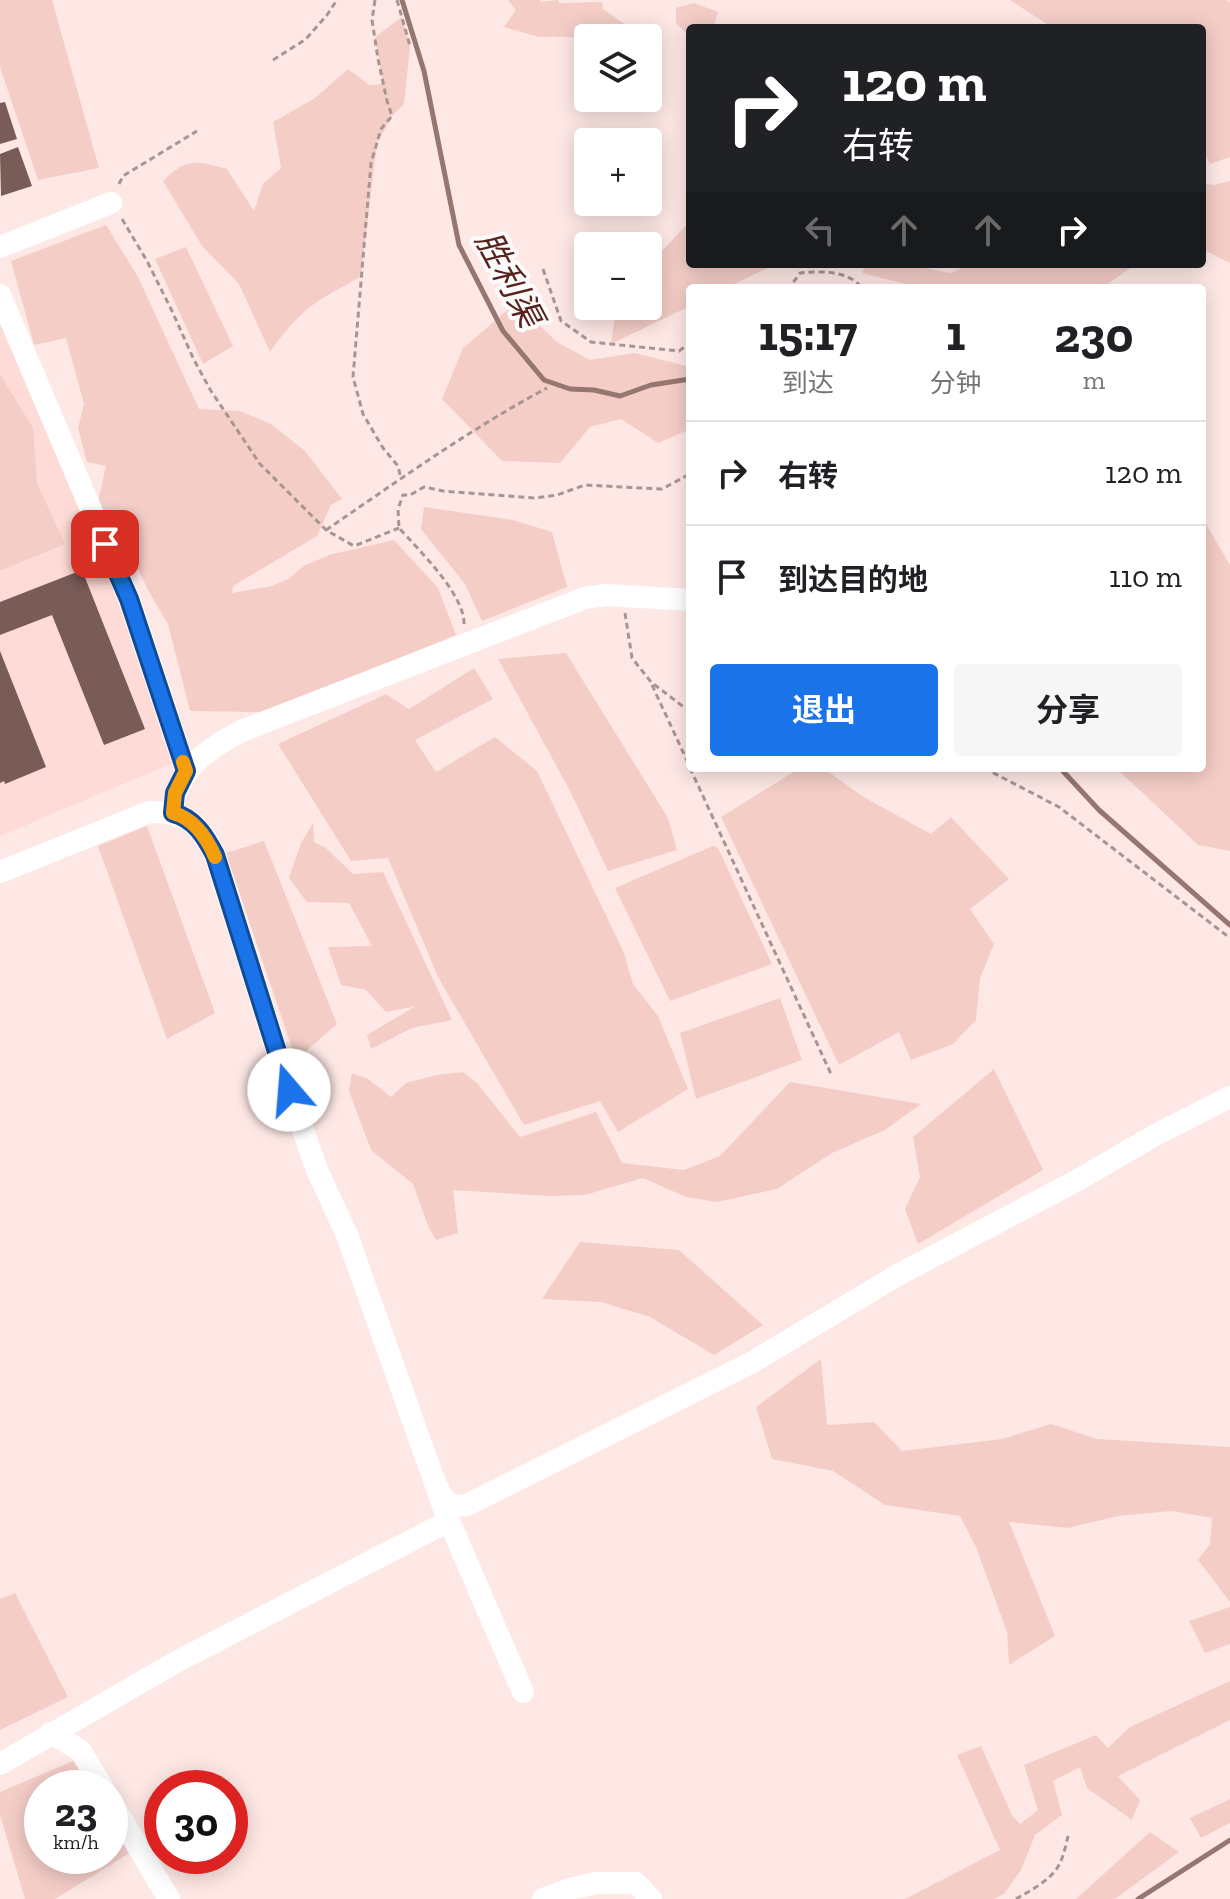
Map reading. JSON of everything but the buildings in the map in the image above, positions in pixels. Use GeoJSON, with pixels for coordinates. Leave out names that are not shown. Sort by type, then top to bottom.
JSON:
{"type":"FeatureCollection","features":[{"type":"Feature","properties":{"kind":"street"},"geometry":{"type":"LineString","coordinates":[[0,247],[111,203]]}},
{"type":"Feature","properties":{"kind":"street"},"geometry":{"type":"LineString","coordinates":[[0,295],[129,599],[186,771]]}},
{"type":"Feature","properties":{"kind":"street"},"geometry":{"type":"LineString","coordinates":[[173,813],[175,793],[186,771],[209,750],[244,730],[585,598],[606,595],[686,600]]}},
{"type":"Feature","properties":{"kind":"street"},"geometry":{"type":"LineString","coordinates":[[0,872],[149,812],[182,815],[205,837],[215,855],[317,1170],[347,1235],[449,1521],[523,1692]]}},
{"type":"Feature","properties":{"kind":"street"},"geometry":{"type":"LineString","coordinates":[[435,1482],[449,1503],[454,1506],[467,1505],[751,1363],[896,1276],[1230,1097]]}},
{"type":"Feature","properties":{"kind":"street"},"geometry":{"type":"LineString","coordinates":[[0,1764],[176,1662],[449,1521]]}},
{"type":"Feature","properties":{"kind":"street"},"geometry":{"type":"LineString","coordinates":[[51,1733],[80,1750],[92,1770]]}},
{"type":"Feature","properties":{"kind":"street"},"geometry":{"type":"LineString","coordinates":[[128,1830],[169,1899]]}},
{"type":"Feature","properties":{"kind":"street"},"geometry":{"type":"LineString","coordinates":[[543,1899],[596,1883],[636,1883],[651,1899]]}},
{"type":"Feature","properties":{"kind":"path"},"geometry":{"type":"LineString","coordinates":[[273,60],[306,39],[337,0]]}},
{"type":"Feature","properties":{"kind":"path"},"geometry":{"type":"LineString","coordinates":[[375,0],[372,20],[392,116],[381,129],[371,163],[353,377],[363,414],[398,466],[401,479]]}},
{"type":"Feature","properties":{"kind":"path"},"geometry":{"type":"LineString","coordinates":[[397,0],[410,46]]}},
{"type":"Feature","properties":{"kind":"path"},"geometry":{"type":"LineString","coordinates":[[197,131],[123,176],[111,203],[147,261],[211,391],[260,464],[326,530],[354,546],[399,528]]}},
{"type":"Feature","properties":{"kind":"path"},"geometry":{"type":"LineString","coordinates":[[543,269],[561,321],[591,342],[679,351],[686,346]]}},
{"type":"Feature","properties":{"kind":"path"},"geometry":{"type":"LineString","coordinates":[[792,284],[800,273],[825,270],[859,284]]}},
{"type":"Feature","properties":{"kind":"path"},"geometry":{"type":"LineString","coordinates":[[326,530],[547,388]]}},
{"type":"Feature","properties":{"kind":"path"},"geometry":{"type":"LineString","coordinates":[[460,646],[465,619],[459,603],[431,563],[399,528],[398,509],[403,495],[410,495],[424,487],[534,498],[557,495],[585,485],[662,489],[686,476]]}},
{"type":"Feature","properties":{"kind":"path"},"geometry":{"type":"LineString","coordinates":[[631,596],[623,606],[632,658],[651,682],[686,759]]}},
{"type":"Feature","properties":{"kind":"path"},"geometry":{"type":"LineString","coordinates":[[651,682],[686,708]]}},
{"type":"Feature","properties":{"kind":"path"},"geometry":{"type":"LineString","coordinates":[[692,772],[831,1074]]}},
{"type":"Feature","properties":{"kind":"path"},"geometry":{"type":"LineString","coordinates":[[992,772],[1059,807],[1230,938]]}},
{"type":"Feature","properties":{"kind":"path"},"geometry":{"type":"LineString","coordinates":[[1016,1899],[1038,1886],[1060,1864],[1069,1833]]}},
{"type":"Feature","properties":{"kind":"shaded area"},"geometry":{"type":"Polygon","coordinates":[[[0,0],[52,0],[99,168],[38,180],[0,67],[0,0]]]}},
{"type":"Feature","properties":{"kind":"shaded area"},"geometry":{"type":"Polygon","coordinates":[[[508,0],[602,2],[603,9],[625,24],[574,24],[574,38],[539,37],[504,27],[516,10],[508,0]]]}},
{"type":"Feature","properties":{"kind":"shaded area"},"geometry":{"type":"Polygon","coordinates":[[[1010,0],[1226,0],[1230,3],[1230,157],[1210,164],[1206,156],[1206,24],[1047,24],[1010,0]]]}},
{"type":"Feature","properties":{"kind":"shaded area"},"geometry":{"type":"Polygon","coordinates":[[[694,3],[718,12],[714,24],[686,24],[686,33],[676,23],[676,8],[694,3]]]}},
{"type":"Feature","properties":{"kind":"shaded area"},"geometry":{"type":"Polygon","coordinates":[[[402,17],[410,46],[404,104],[392,116],[377,143],[361,276],[311,306],[270,352],[239,284],[202,246],[163,181],[179,168],[192,163],[227,169],[254,211],[263,184],[281,168],[273,122],[315,98],[348,69],[369,85],[383,84],[375,37],[402,17]]]}},
{"type":"Feature","properties":{"kind":"shaded area"},"geometry":{"type":"Polygon","coordinates":[[[1230,181],[1230,263],[1206,251],[1206,184],[1230,181]]]}},
{"type":"Feature","properties":{"kind":"shaded area"},"geometry":{"type":"Polygon","coordinates":[[[106,225],[138,277],[199,409],[240,411],[271,424],[305,451],[342,499],[331,505],[317,536],[233,586],[232,593],[272,586],[329,555],[394,540],[438,588],[456,635],[265,712],[190,711],[168,624],[130,553],[115,545],[98,502],[106,466],[87,462],[78,428],[84,404],[66,338],[34,345],[11,261],[106,225]]]}},
{"type":"Feature","properties":{"kind":"shaded area"},"geometry":{"type":"Polygon","coordinates":[[[686,225],[686,268],[768,268],[734,284],[686,284],[686,308],[662,319],[662,251],[686,225]]]}},
{"type":"Feature","properties":{"kind":"shaded area"},"geometry":{"type":"Polygon","coordinates":[[[186,247],[233,346],[203,364],[155,259],[186,247]]]}},
{"type":"Feature","properties":{"kind":"shaded area"},"geometry":{"type":"Polygon","coordinates":[[[865,268],[924,268],[950,273],[962,268],[1130,268],[1108,284],[906,284],[862,273],[865,268]]]}},
{"type":"Feature","properties":{"kind":"shaded area"},"geometry":{"type":"Polygon","coordinates":[[[516,303],[557,342],[590,360],[634,353],[686,366],[686,431],[658,443],[621,419],[590,427],[560,463],[502,461],[442,399],[463,348],[516,303]]]}},
{"type":"Feature","properties":{"kind":"shaded area"},"geometry":{"type":"Polygon","coordinates":[[[0,311],[104,562],[175,762],[0,836],[0,311]]]}},
{"type":"Feature","properties":{"kind":"shaded area"},"geometry":{"type":"Polygon","coordinates":[[[614,320],[661,320],[611,344],[614,320]]]}},
{"type":"Feature","properties":{"kind":"shaded area"},"geometry":{"type":"Polygon","coordinates":[[[0,374],[33,428],[37,483],[65,544],[0,571],[0,374]]]}},
{"type":"Feature","properties":{"kind":"shaded area"},"geometry":{"type":"Polygon","coordinates":[[[424,507],[513,520],[552,532],[567,587],[482,621],[465,584],[421,529],[424,507]]]}},
{"type":"Feature","properties":{"kind":"shaded area"},"geometry":{"type":"Polygon","coordinates":[[[1206,524],[1230,565],[1230,851],[1198,845],[1120,772],[1206,772],[1206,524]]]}},
{"type":"Feature","properties":{"kind":"shaded area"},"geometry":{"type":"Polygon","coordinates":[[[566,653],[668,818],[677,850],[608,871],[570,791],[498,659],[566,653]]]}},
{"type":"Feature","properties":{"kind":"shaded area"},"geometry":{"type":"Polygon","coordinates":[[[474,668],[493,699],[415,740],[436,772],[495,737],[537,771],[624,953],[633,984],[658,1016],[688,1089],[618,1132],[600,1101],[524,1125],[438,977],[388,858],[351,861],[278,744],[386,694],[409,709],[474,668]]]}},
{"type":"Feature","properties":{"kind":"shaded area"},"geometry":{"type":"Polygon","coordinates":[[[829,772],[862,796],[931,834],[951,817],[1009,879],[970,909],[994,944],[980,978],[976,1020],[953,1044],[911,1060],[899,1032],[839,1065],[721,817],[792,773],[829,772]]]}},
{"type":"Feature","properties":{"kind":"shaded area"},"geometry":{"type":"Polygon","coordinates":[[[313,823],[314,842],[326,848],[353,874],[383,872],[452,1020],[412,1028],[371,1049],[367,1035],[416,1006],[386,1012],[366,990],[341,985],[328,947],[372,946],[349,903],[307,902],[289,878],[301,843],[313,823]]]}},
{"type":"Feature","properties":{"kind":"shaded area"},"geometry":{"type":"Polygon","coordinates":[[[147,826],[215,1013],[167,1039],[98,846],[147,826]]]}},
{"type":"Feature","properties":{"kind":"shaded area"},"geometry":{"type":"Polygon","coordinates":[[[264,841],[337,1024],[296,1060],[226,853],[264,841]]]}},
{"type":"Feature","properties":{"kind":"shaded area"},"geometry":{"type":"Polygon","coordinates":[[[713,846],[718,848],[772,964],[670,1001],[615,888],[713,846]]]}},
{"type":"Feature","properties":{"kind":"shaded area"},"geometry":{"type":"Polygon","coordinates":[[[780,998],[802,1060],[696,1099],[680,1033],[780,998]]]}},
{"type":"Feature","properties":{"kind":"shaded area"},"geometry":{"type":"Polygon","coordinates":[[[994,1069],[1043,1170],[918,1244],[905,1209],[920,1177],[913,1137],[994,1069]]]}},
{"type":"Feature","properties":{"kind":"shaded area"},"geometry":{"type":"Polygon","coordinates":[[[463,1072],[477,1083],[520,1137],[596,1112],[622,1163],[684,1170],[720,1156],[790,1082],[921,1104],[885,1130],[832,1153],[777,1189],[717,1202],[686,1197],[643,1178],[585,1195],[453,1190],[458,1233],[436,1240],[413,1184],[371,1150],[349,1091],[352,1073],[368,1079],[391,1097],[406,1083],[463,1072]]]}},
{"type":"Feature","properties":{"kind":"shaded area"},"geometry":{"type":"Polygon","coordinates":[[[580,1242],[679,1250],[763,1325],[714,1355],[650,1317],[601,1302],[542,1299],[580,1242]]]}},
{"type":"Feature","properties":{"kind":"shaded area"},"geometry":{"type":"Polygon","coordinates":[[[821,1359],[827,1425],[874,1422],[902,1451],[1002,1439],[1051,1424],[1097,1439],[1230,1447],[1230,1602],[1198,1560],[1210,1544],[1212,1518],[1172,1511],[1118,1516],[1068,1528],[1009,1522],[1055,1636],[1009,1665],[1007,1632],[976,1547],[960,1516],[885,1505],[833,1471],[772,1459],[756,1407],[821,1359]]]}},
{"type":"Feature","properties":{"kind":"shaded area"},"geometry":{"type":"Polygon","coordinates":[[[15,1593],[68,1697],[0,1730],[0,1599],[15,1593]]]}},
{"type":"Feature","properties":{"kind":"shaded area"},"geometry":{"type":"Polygon","coordinates":[[[1230,1607],[1230,1644],[1205,1653],[1189,1621],[1230,1607]]]}},
{"type":"Feature","properties":{"kind":"shaded area"},"geometry":{"type":"Polygon","coordinates":[[[1230,1681],[1230,1720],[1118,1776],[1140,1800],[1132,1820],[1087,1788],[1080,1767],[1053,1781],[1062,1815],[1035,1835],[1021,1870],[1004,1894],[994,1899],[905,1899],[1000,1850],[957,1755],[981,1746],[1012,1815],[1020,1824],[1038,1810],[1024,1765],[1096,1735],[1108,1748],[1130,1727],[1230,1681]]]}},
{"type":"Feature","properties":{"kind":"shaded area"},"geometry":{"type":"Polygon","coordinates":[[[80,1758],[88,1770],[52,1770],[80,1758]]]}},
{"type":"Feature","properties":{"kind":"shaded area"},"geometry":{"type":"Polygon","coordinates":[[[24,1782],[24,1874],[96,1874],[55,1899],[25,1899],[0,1815],[0,1792],[24,1782]]]}},
{"type":"Feature","properties":{"kind":"shaded area"},"geometry":{"type":"Polygon","coordinates":[[[1230,1799],[1230,1823],[1201,1838],[1190,1818],[1230,1799]]]}},
{"type":"Feature","properties":{"kind":"shaded area"},"geometry":{"type":"Polygon","coordinates":[[[1150,1832],[1179,1852],[1115,1899],[1076,1899],[1150,1832]]]}},
{"type":"Feature","properties":{"kind":"shaded area"},"geometry":{"type":"Polygon","coordinates":[[[128,1836],[136,1849],[128,1854],[128,1836]]]}},
{"type":"Feature","properties":{"kind":"waterway","name":"胜利渠"},"geometry":{"type":"LineString","coordinates":[[402,0],[424,71],[459,245],[503,331],[544,380],[570,389],[620,396],[651,385],[686,380]]}},
{"type":"Feature","properties":{"kind":"waterway","name":"胜利渠"},"geometry":{"type":"LineString","coordinates":[[1064,772],[1099,810],[1230,925]]}},
{"type":"Feature","properties":{"kind":"waterway","name":"胜利渠"},"geometry":{"type":"LineString","coordinates":[[1138,1899],[1230,1840]]}},
{"type":"Feature","properties":{"kind":"slow traffic"},"geometry":{"type":"LineString","coordinates":[[183,762],[186,771],[175,793],[173,813],[190,821],[205,837],[215,857]]}},
{"type":"Feature","properties":{"kind":"route"},"geometry":{"type":"LineString","coordinates":[[105,544],[129,599],[186,771],[175,793],[173,813],[190,821],[205,837],[215,855],[289,1090]]}}]}
